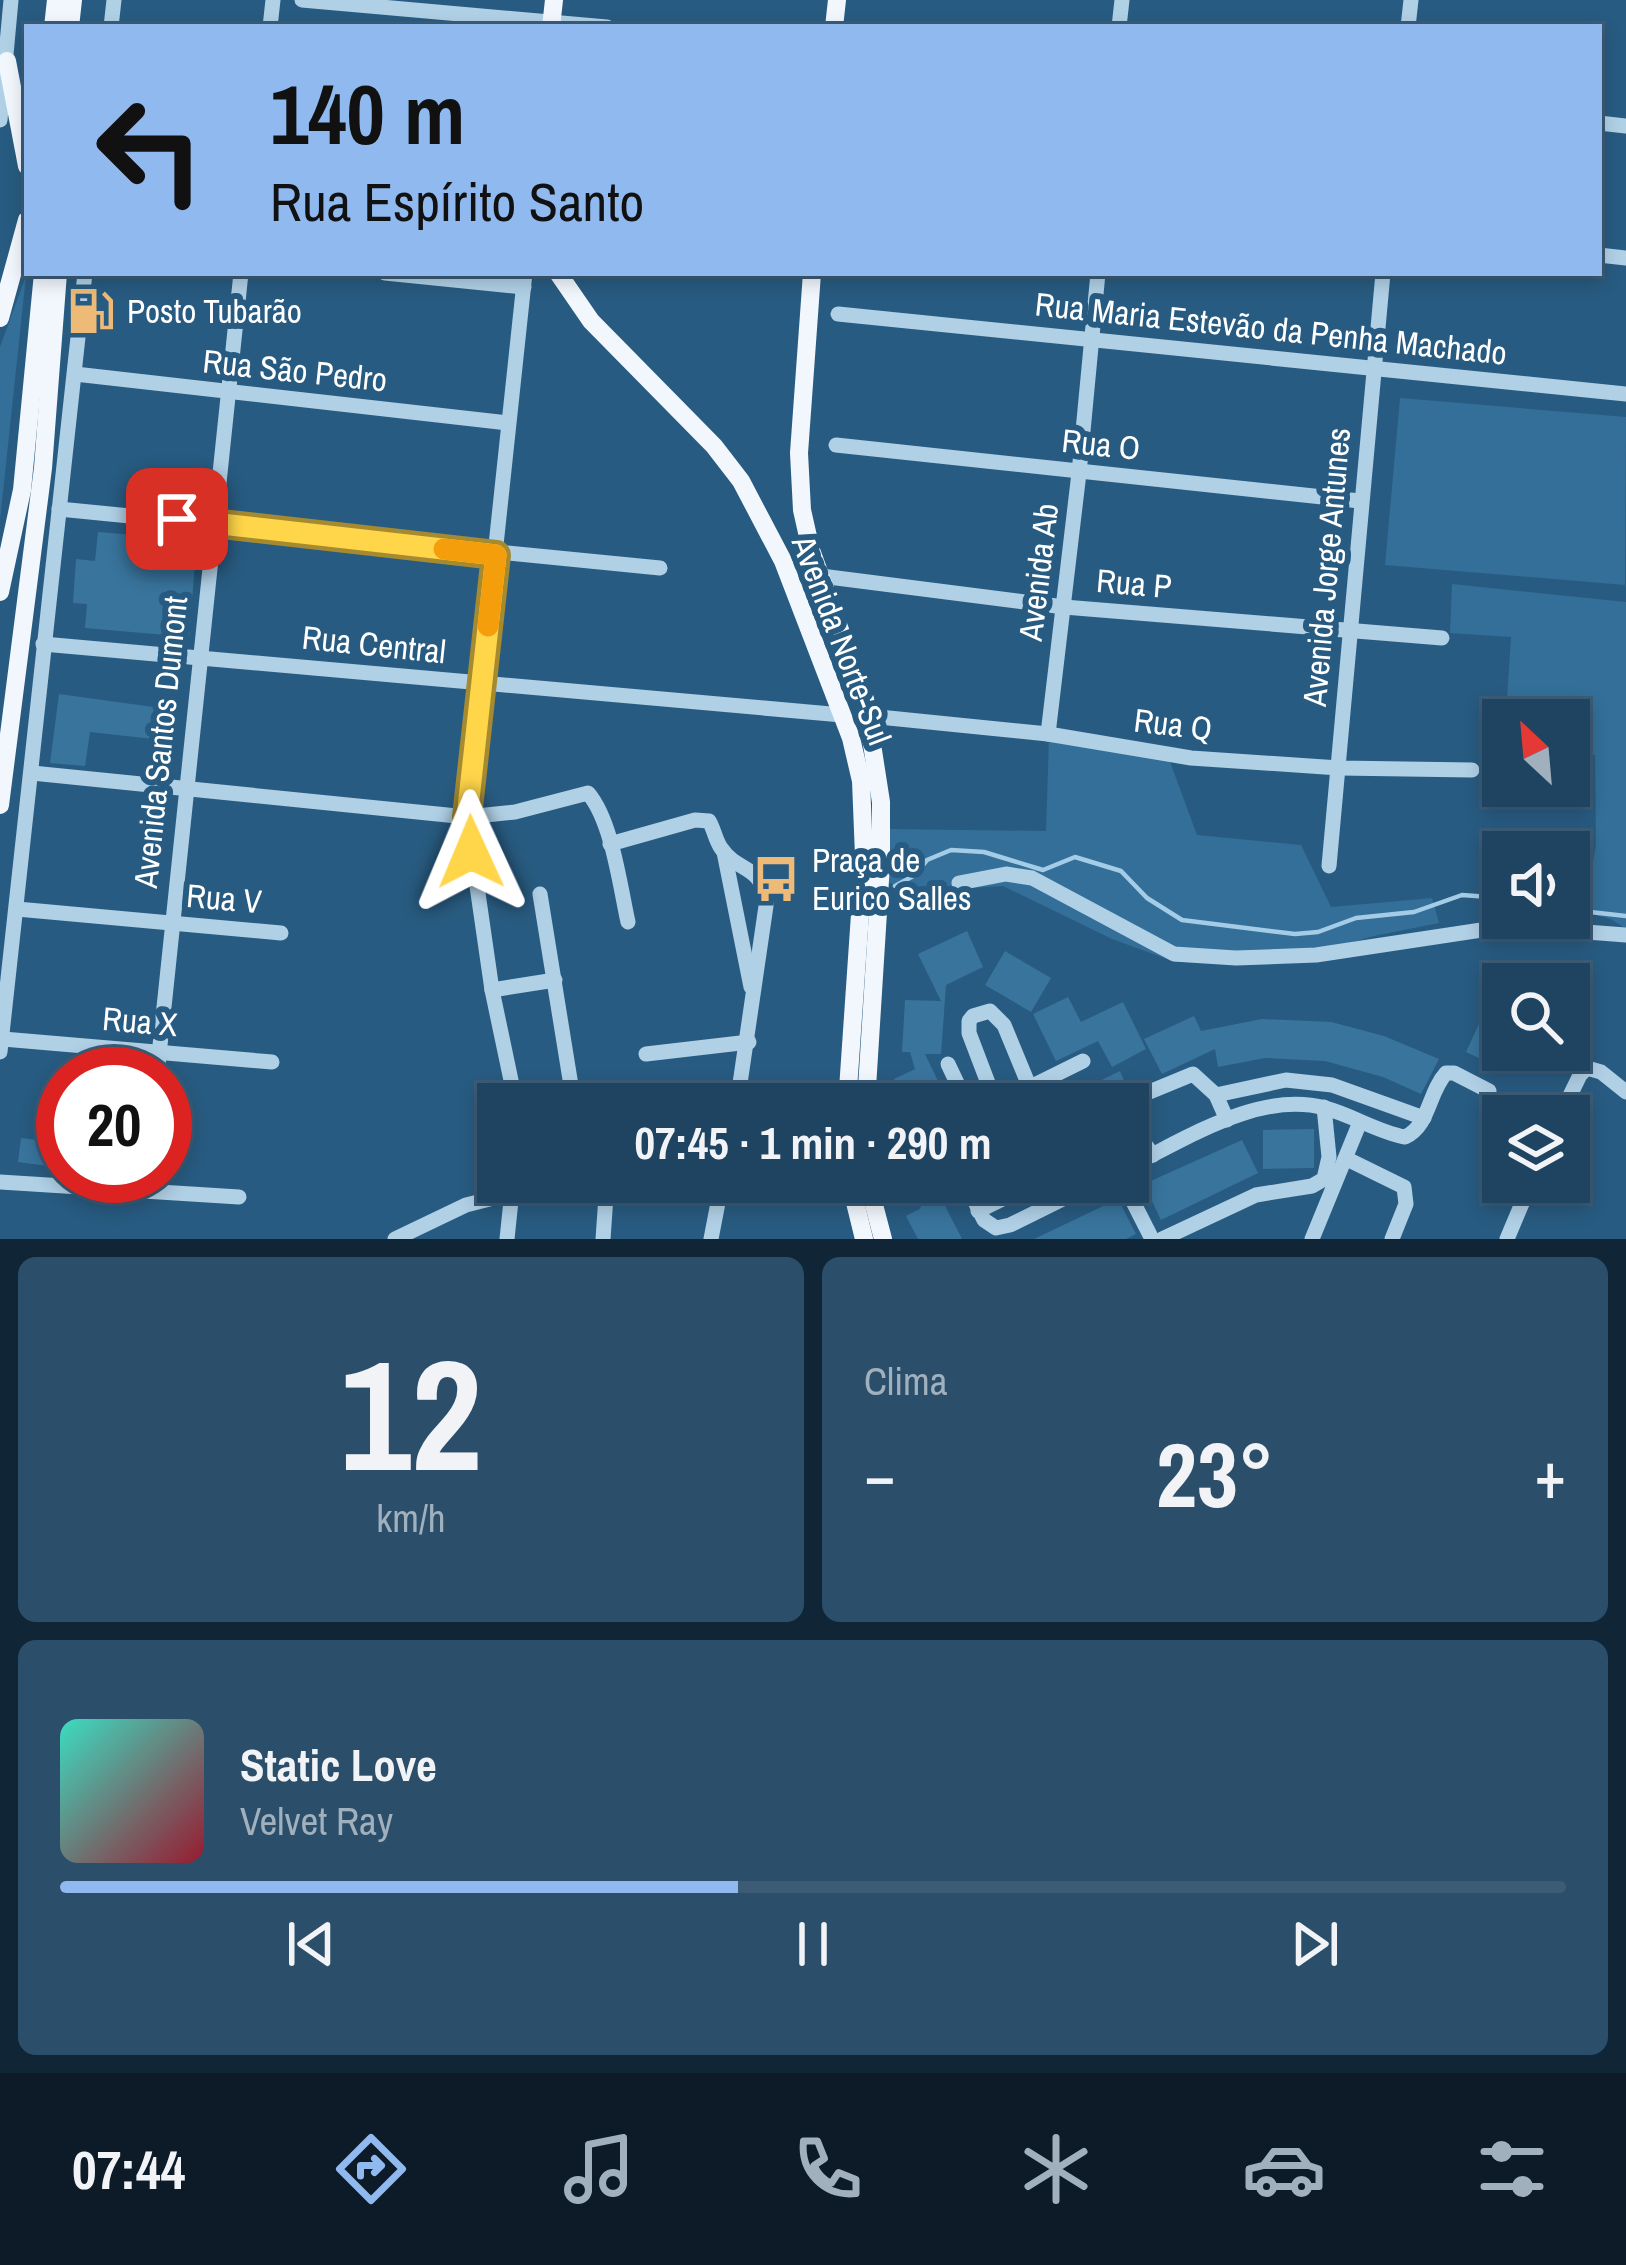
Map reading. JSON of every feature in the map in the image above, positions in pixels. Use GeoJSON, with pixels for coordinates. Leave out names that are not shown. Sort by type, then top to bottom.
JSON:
{"type":"FeatureCollection","features":[{"type":"Feature","properties":{"kind":"main road"},"geometry":{"type":"LineString","coordinates":[[551,24],[554,0]]}},
{"type":"Feature","properties":{"kind":"main road"},"geometry":{"type":"LineString","coordinates":[[7,61],[24,150]]}},
{"type":"Feature","properties":{"kind":"main road"},"geometry":{"type":"LineString","coordinates":[[0,318],[24,231]]}},
{"type":"Feature","properties":{"kind":"main road"},"geometry":{"type":"LineString","coordinates":[[0,592],[22,490],[44,276]]}},
{"type":"Feature","properties":{"kind":"main road"},"geometry":{"type":"LineString","coordinates":[[0,806],[43,468],[58,276]]}},
{"type":"Feature","properties":{"kind":"main road","name":"Avenida Norte-Sul"},"geometry":{"type":"LineString","coordinates":[[561,276],[591,321],[714,446],[741,481],[783,561],[842,715],[857,759],[864,810],[848,1083]]}},
{"type":"Feature","properties":{"kind":"main road","name":"Avenida Norte-Sul"},"geometry":{"type":"LineString","coordinates":[[812,276],[798,472],[805,529],[853,661],[879,776],[882,827],[867,1083]]}},
{"type":"Feature","properties":{"kind":"main road"},"geometry":{"type":"LineString","coordinates":[[855,1203],[864,1239]]}},
{"type":"Feature","properties":{"kind":"main road"},"geometry":{"type":"LineString","coordinates":[[874,1203],[883,1239]]}},
{"type":"Feature","properties":{"kind":"street"},"geometry":{"type":"LineString","coordinates":[[0,120],[11,0]]}},
{"type":"Feature","properties":{"kind":"street"},"geometry":{"type":"LineString","coordinates":[[302,0],[551,24]]}},
{"type":"Feature","properties":{"kind":"street"},"geometry":{"type":"LineString","coordinates":[[2,1046],[85,276]]}},
{"type":"Feature","properties":{"kind":"street","name":"Avenida Santos Dumont"},"geometry":{"type":"LineString","coordinates":[[159,1047],[241,276]]}},
{"type":"Feature","properties":{"kind":"street"},"geometry":{"type":"LineString","coordinates":[[445,276],[524,280],[467,817],[492,990],[512,1083]]}},
{"type":"Feature","properties":{"kind":"street","name":"Avenida Ab"},"geometry":{"type":"LineString","coordinates":[[1048,734],[1097,276]]}},
{"type":"Feature","properties":{"kind":"street","name":"Avenida Jorge Antunes"},"geometry":{"type":"LineString","coordinates":[[1329,866],[1383,276]]}},
{"type":"Feature","properties":{"kind":"street","name":"Rua Maria Estevão da Penha Machado"},"geometry":{"type":"LineString","coordinates":[[838,314],[1626,394]]}},
{"type":"Feature","properties":{"kind":"street","name":"Rua São Pedro"},"geometry":{"type":"LineString","coordinates":[[76,374],[508,422]]}},
{"type":"Feature","properties":{"kind":"street","name":"Rua O"},"geometry":{"type":"LineString","coordinates":[[836,445],[1360,501]]}},
{"type":"Feature","properties":{"kind":"street"},"geometry":{"type":"LineString","coordinates":[[59,509],[660,568]]}},
{"type":"Feature","properties":{"kind":"street","name":"Rua P"},"geometry":{"type":"LineString","coordinates":[[821,576],[1064,607],[1442,638]]}},
{"type":"Feature","properties":{"kind":"street","name":"Rua Central"},"geometry":{"type":"LineString","coordinates":[[43,644],[842,715]]}},
{"type":"Feature","properties":{"kind":"street","name":"Rua Q"},"geometry":{"type":"LineString","coordinates":[[868,716],[1048,734],[1191,758],[1339,768],[1472,770]]}},
{"type":"Feature","properties":{"kind":"street"},"geometry":{"type":"LineString","coordinates":[[32,773],[467,817],[515,812],[588,793],[595,800],[610,844],[628,922]]}},
{"type":"Feature","properties":{"kind":"street"},"geometry":{"type":"LineString","coordinates":[[610,844],[695,820],[709,821],[724,852],[754,1002]]}},
{"type":"Feature","properties":{"kind":"street"},"geometry":{"type":"LineString","coordinates":[[724,852],[757,876],[765,894],[741,1083]]}},
{"type":"Feature","properties":{"kind":"street"},"geometry":{"type":"LineString","coordinates":[[959,883],[1006,874],[1032,878],[1174,955],[1316,955],[1508,926],[1626,934]]}},
{"type":"Feature","properties":{"kind":"street"},"geometry":{"type":"LineString","coordinates":[[540,894],[571,1083]]}},
{"type":"Feature","properties":{"kind":"street","name":"Rua V"},"geometry":{"type":"LineString","coordinates":[[17,909],[281,934]]}},
{"type":"Feature","properties":{"kind":"street"},"geometry":{"type":"LineString","coordinates":[[492,990],[555,980]]}},
{"type":"Feature","properties":{"kind":"street"},"geometry":{"type":"LineString","coordinates":[[988,1083],[969,1021],[991,1011],[998,1016],[1028,1083]]}},
{"type":"Feature","properties":{"kind":"street"},"geometry":{"type":"LineString","coordinates":[[646,1054],[748,1042]]}},
{"type":"Feature","properties":{"kind":"street","name":"Rua X"},"geometry":{"type":"LineString","coordinates":[[2,1046],[36,1048]]}},
{"type":"Feature","properties":{"kind":"street","name":"Rua X"},"geometry":{"type":"LineString","coordinates":[[192,1056],[272,1062]]}},
{"type":"Feature","properties":{"kind":"street"},"geometry":{"type":"LineString","coordinates":[[1040,1083],[1083,1061]]}},
{"type":"Feature","properties":{"kind":"street"},"geometry":{"type":"LineString","coordinates":[[948,1064],[958,1083]]}},
{"type":"Feature","properties":{"kind":"street"},"geometry":{"type":"LineString","coordinates":[[1570,1095],[1587,1069],[1601,1072],[1626,1092]]}},
{"type":"Feature","properties":{"kind":"street"},"geometry":{"type":"LineString","coordinates":[[1149,1157],[1227,1120],[1294,1104],[1324,1107],[1405,1137],[1416,1132],[1446,1073],[1489,1091]]}},
{"type":"Feature","properties":{"kind":"street"},"geometry":{"type":"LineString","coordinates":[[1149,1092],[1193,1074],[1216,1095],[1227,1120]]}},
{"type":"Feature","properties":{"kind":"street"},"geometry":{"type":"LineString","coordinates":[[1216,1095],[1286,1080],[1332,1085],[1424,1118]]}},
{"type":"Feature","properties":{"kind":"street"},"geometry":{"type":"LineString","coordinates":[[1162,1239],[1256,1196],[1312,1186],[1324,1179],[1329,1157],[1324,1107]]}},
{"type":"Feature","properties":{"kind":"street"},"geometry":{"type":"LineString","coordinates":[[1312,1239],[1360,1122]]}},
{"type":"Feature","properties":{"kind":"street"},"geometry":{"type":"LineString","coordinates":[[1149,1150],[1153,1155]]}},
{"type":"Feature","properties":{"kind":"street"},"geometry":{"type":"LineString","coordinates":[[1347,1159],[1404,1187],[1406,1204],[1392,1239]]}},
{"type":"Feature","properties":{"kind":"street"},"geometry":{"type":"LineString","coordinates":[[0,1182],[36,1182]]}},
{"type":"Feature","properties":{"kind":"street"},"geometry":{"type":"LineString","coordinates":[[192,1189],[239,1196]]}},
{"type":"Feature","properties":{"kind":"street"},"geometry":{"type":"LineString","coordinates":[[395,1239],[477,1202]]}},
{"type":"Feature","properties":{"kind":"street"},"geometry":{"type":"LineString","coordinates":[[507,1239],[511,1203]]}},
{"type":"Feature","properties":{"kind":"street"},"geometry":{"type":"LineString","coordinates":[[603,1239],[606,1203]]}},
{"type":"Feature","properties":{"kind":"street"},"geometry":{"type":"LineString","coordinates":[[711,1239],[718,1203]]}},
{"type":"Feature","properties":{"kind":"street"},"geometry":{"type":"LineString","coordinates":[[974,1203],[991,1227],[1004,1227],[1054,1203]]}},
{"type":"Feature","properties":{"kind":"street"},"geometry":{"type":"LineString","coordinates":[[978,1211],[994,1203]]}},
{"type":"Feature","properties":{"kind":"street"},"geometry":{"type":"LineString","coordinates":[[1134,1203],[1152,1239]]}},
{"type":"Feature","properties":{"kind":"street"},"geometry":{"type":"LineString","coordinates":[[1508,1239],[1523,1203]]}},
{"type":"Feature","properties":{"kind":"shaded area"},"geometry":{"type":"Polygon","coordinates":[[[26,276],[0,520],[0,347],[26,276]]]}},
{"type":"Feature","properties":{"kind":"shaded area"},"geometry":{"type":"Polygon","coordinates":[[[1400,398],[1626,417],[1625,585],[1385,565],[1400,398]]]}},
{"type":"Feature","properties":{"kind":"shaded area"},"geometry":{"type":"Polygon","coordinates":[[[1452,584],[1626,602],[1626,929],[1590,914],[1596,845],[1590,699],[1507,699],[1511,637],[1450,633],[1452,584]]]}},
{"type":"Feature","properties":{"kind":"shaded area"},"geometry":{"type":"Polygon","coordinates":[[[1049,738],[1166,751],[1197,835],[1301,845],[1331,907],[1432,898],[1439,923],[1275,964],[1175,962],[1112,939],[1003,886],[924,891],[888,883],[888,829],[1046,831],[1049,738]]]}},
{"type":"Feature","properties":{"kind":"building"},"geometry":{"type":"Polygon","coordinates":[[[98,532],[197,540],[189,637],[85,628],[87,604],[73,603],[76,559],[95,561],[98,532]]]}},
{"type":"Feature","properties":{"kind":"building"},"geometry":{"type":"Polygon","coordinates":[[[59,694],[175,710],[171,741],[90,732],[85,766],[50,763],[59,694]]]}},
{"type":"Feature","properties":{"kind":"building"},"geometry":{"type":"Polygon","coordinates":[[[967,931],[983,967],[946,985],[941,1054],[925,1054],[939,1083],[896,1083],[894,1079],[915,1069],[910,1052],[902,1052],[905,1000],[941,1001],[918,954],[967,931]]]}},
{"type":"Feature","properties":{"kind":"building"},"geometry":{"type":"Polygon","coordinates":[[[1005,951],[1051,978],[1031,1012],[985,985],[1005,951]]]}},
{"type":"Feature","properties":{"kind":"building"},"geometry":{"type":"Polygon","coordinates":[[[1068,997],[1081,1022],[1123,1002],[1146,1049],[1112,1067],[1098,1041],[1056,1061],[1033,1014],[1068,997]]]}},
{"type":"Feature","properties":{"kind":"building"},"geometry":{"type":"Polygon","coordinates":[[[1194,1016],[1201,1031],[1262,1019],[1331,1022],[1384,1036],[1439,1059],[1421,1094],[1383,1077],[1325,1061],[1265,1058],[1218,1067],[1215,1049],[1162,1074],[1144,1039],[1194,1016]]]}},
{"type":"Feature","properties":{"kind":"building"},"geometry":{"type":"Polygon","coordinates":[[[1482,1017],[1482,1060],[1466,1052],[1482,1017]]]}},
{"type":"Feature","properties":{"kind":"building"},"geometry":{"type":"Polygon","coordinates":[[[1120,1071],[1125,1083],[1096,1083],[1120,1071]]]}},
{"type":"Feature","properties":{"kind":"building"},"geometry":{"type":"Polygon","coordinates":[[[1314,1129],[1314,1168],[1263,1169],[1263,1130],[1314,1129]]]}},
{"type":"Feature","properties":{"kind":"building"},"geometry":{"type":"Polygon","coordinates":[[[21,1138],[36,1140],[36,1164],[18,1162],[21,1138]]]}},
{"type":"Feature","properties":{"kind":"building"},"geometry":{"type":"Polygon","coordinates":[[[1242,1140],[1258,1173],[1161,1220],[1149,1195],[1149,1182],[1242,1140]]]}},
{"type":"Feature","properties":{"kind":"building"},"geometry":{"type":"Polygon","coordinates":[[[918,1203],[944,1203],[962,1239],[918,1239],[906,1216],[921,1208],[918,1203]]]}},
{"type":"Feature","properties":{"kind":"building"},"geometry":{"type":"Polygon","coordinates":[[[1110,1203],[1120,1203],[1136,1234],[1126,1239],[1034,1239],[1110,1203]]]}},
{"type":"Feature","properties":{"kind":"waterway"},"geometry":{"type":"LineString","coordinates":[[895,886],[915,875],[927,860],[951,850],[984,852],[1043,870],[1075,857],[1121,871],[1147,898],[1182,920],[1295,934],[1318,932],[1356,918],[1414,912],[1462,895],[1482,896]]}},
{"type":"Feature","properties":{"kind":"waterway"},"geometry":{"type":"LineString","coordinates":[[1590,912],[1626,916]]}},
{"type":"Feature","properties":{"kind":"slow traffic"},"geometry":{"type":"LineString","coordinates":[[444,549],[496,555],[488,626]]}},
{"type":"Feature","properties":{"kind":"place","name":"Posto Tubarão"},"geometry":{"type":"Point","coordinates":[91,311]}},
{"type":"Feature","properties":{"kind":"place","name":"Praça de Eurico Salles"},"geometry":{"type":"Point","coordinates":[776,879]}},
{"type":"Feature","properties":{"kind":"route"},"geometry":{"type":"LineString","coordinates":[[177,519],[496,555],[467,817],[471,852]]}}]}
